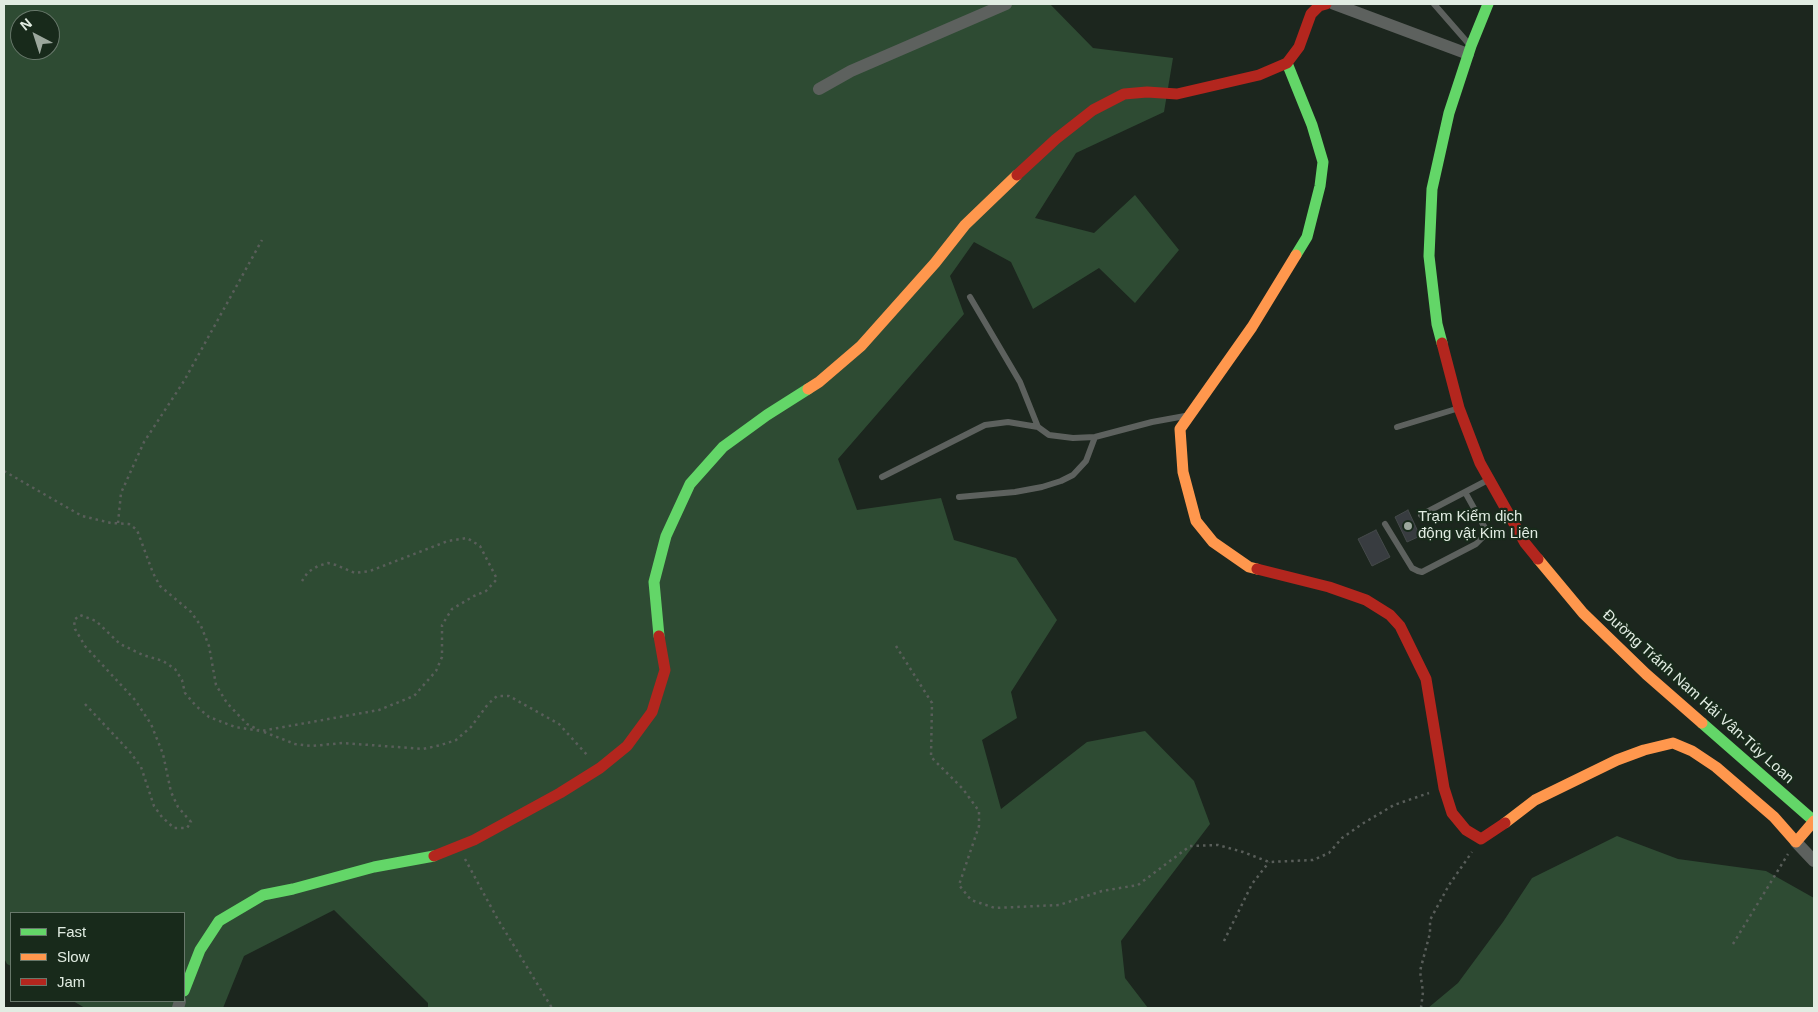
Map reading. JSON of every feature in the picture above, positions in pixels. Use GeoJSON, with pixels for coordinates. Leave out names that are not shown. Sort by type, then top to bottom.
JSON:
{"type":"FeatureCollection","features":[{"type":"Feature","properties":{"kind":"main road"},"geometry":{"type":"LineString","coordinates":[[185,988],[200,950],[219,921],[239,908],[263,895],[293,889],[374,867],[439,855],[474,840],[560,793],[600,768],[627,746],[652,712],[665,670],[658,628],[654,582],[666,536],[690,484],[723,447],[767,415],[819,382],[862,346],[935,263],[965,225],[1003,187],[1056,139],[1093,110],[1124,94],[1148,92],[1177,94],[1259,75],[1287,63],[1299,47],[1310,14],[1319,6],[1326,4]]}},
{"type":"Feature","properties":{"kind":"main road","name":"Đường Tránh Nam Hải Vân-Túy Loan"},"geometry":{"type":"LineString","coordinates":[[1488,4],[1469,50],[1449,113],[1432,189],[1429,256],[1437,324],[1459,408],[1480,463],[1525,543],[1584,613],[1646,674],[1814,821]]}},
{"type":"Feature","properties":{"kind":"main road"},"geometry":{"type":"LineString","coordinates":[[1287,63],[1312,125],[1323,162],[1320,186],[1307,237],[1252,327],[1188,415],[1180,429],[1183,472],[1196,521],[1213,542],[1249,567],[1329,588],[1366,600],[1390,615],[1400,626],[1426,679],[1444,788],[1452,813],[1466,830],[1481,838],[1496,830],[1535,800],[1617,760],[1644,750],[1673,743],[1692,751],[1716,767],[1774,817],[1796,842],[1814,821]]}},
{"type":"Feature","properties":{"kind":"street"},"geometry":{"type":"LineString","coordinates":[[819,89],[851,71],[1006,4]]}},
{"type":"Feature","properties":{"kind":"street"},"geometry":{"type":"LineString","coordinates":[[1334,4],[1469,50]]}},
{"type":"Feature","properties":{"kind":"street"},"geometry":{"type":"LineString","coordinates":[[1796,842],[1814,861]]}},
{"type":"Feature","properties":{"kind":"lane"},"geometry":{"type":"LineString","coordinates":[[1434,4],[1469,50]]}},
{"type":"Feature","properties":{"kind":"lane"},"geometry":{"type":"LineString","coordinates":[[970,297],[1020,382],[1038,427]]}},
{"type":"Feature","properties":{"kind":"lane"},"geometry":{"type":"LineString","coordinates":[[1397,426],[1459,408]]}},
{"type":"Feature","properties":{"kind":"lane"},"geometry":{"type":"LineString","coordinates":[[882,477],[984,425],[1008,422],[1038,427],[1054,437],[1095,437],[1188,415]]}},
{"type":"Feature","properties":{"kind":"lane"},"geometry":{"type":"LineString","coordinates":[[959,497],[1015,492],[1061,481],[1072,475],[1086,461],[1095,437]]}},
{"type":"Feature","properties":{"kind":"lane"},"geometry":{"type":"LineString","coordinates":[[1421,515],[1489,479]]}},
{"type":"Feature","properties":{"kind":"lane"},"geometry":{"type":"LineString","coordinates":[[1384,524],[1412,568],[1422,572],[1476,544],[1483,537],[1485,528],[1465,492]]}},
{"type":"Feature","properties":{"kind":"path"},"geometry":{"type":"LineString","coordinates":[[118,523],[121,493],[144,442],[184,381],[262,240]]}},
{"type":"Feature","properties":{"kind":"path"},"geometry":{"type":"LineString","coordinates":[[4,471],[82,516],[129,524],[137,530],[153,573],[160,586],[191,612],[201,626],[209,646],[216,686],[226,703],[247,724],[261,731],[295,744],[311,746],[342,743],[423,749],[456,740],[471,727],[488,704],[497,696],[509,696],[559,724],[600,768]]}},
{"type":"Feature","properties":{"kind":"path"},"geometry":{"type":"LineString","coordinates":[[85,704],[130,752],[141,767],[154,806],[162,817],[174,828],[187,828],[191,822],[178,808],[171,792],[162,754],[151,724],[135,700],[85,646],[75,629],[74,620],[80,615],[96,621],[120,644],[143,655],[163,661],[175,669],[182,680],[186,693],[208,717],[236,727],[261,731],[379,710],[414,696],[436,671],[442,657],[442,625],[452,609],[486,591],[497,579],[480,546],[467,538],[448,541],[370,571],[356,573],[328,563],[308,572],[302,581]]}},
{"type":"Feature","properties":{"kind":"path"},"geometry":{"type":"LineString","coordinates":[[896,646],[932,703],[932,757],[963,788],[979,811],[979,826],[958,885],[971,900],[994,908],[1059,905],[1102,891],[1138,885],[1190,846],[1218,845],[1269,862],[1313,860],[1329,853],[1342,838],[1394,805],[1444,788]]}},
{"type":"Feature","properties":{"kind":"path"},"geometry":{"type":"LineString","coordinates":[[1421,1008],[1423,992],[1420,971],[1430,933],[1430,920],[1449,885],[1481,838]]}},
{"type":"Feature","properties":{"kind":"path"},"geometry":{"type":"LineString","coordinates":[[1733,944],[1796,842]]}},
{"type":"Feature","properties":{"kind":"path"},"geometry":{"type":"LineString","coordinates":[[459,846],[497,918],[552,1008]]}},
{"type":"Feature","properties":{"kind":"path"},"geometry":{"type":"LineString","coordinates":[[1224,941],[1252,884],[1269,862]]}},
{"type":"Feature","properties":{"kind":"green space"},"geometry":{"type":"Polygon","coordinates":[[[4,4],[1050,4],[1093,48],[1173,58],[1164,112],[1076,153],[1035,218],[1094,233],[1135,195],[1179,250],[1135,303],[1099,268],[1033,309],[1011,262],[974,242],[950,276],[964,314],[838,459],[857,510],[941,498],[954,540],[1016,558],[1057,620],[1011,692],[1017,718],[982,740],[1001,809],[1087,742],[1145,731],[1194,781],[1210,824],[1121,941],[1125,978],[1148,1008],[428,1008],[428,1003],[334,910],[244,956],[223,1008],[85,1008],[75,1002],[185,1002],[185,912],[10,912],[10,966],[4,958],[4,4]]]}},
{"type":"Feature","properties":{"kind":"green space"},"geometry":{"type":"Polygon","coordinates":[[[1617,836],[1678,859],[1766,871],[1814,898],[1814,1008],[1428,1008],[1458,983],[1503,922],[1532,878],[1617,836]]]}},
{"type":"Feature","properties":{"kind":"building","name":"Trạm Kiểm dịch động vật Kim Liên"},"geometry":{"type":"Polygon","coordinates":[[[1408,510],[1420,536],[1407,542],[1395,517],[1408,510]]]}},
{"type":"Feature","properties":{"kind":"building"},"geometry":{"type":"Polygon","coordinates":[[[1376,530],[1390,557],[1372,566],[1358,539],[1376,530]]]}},
{"type":"Feature","properties":{"kind":"traffic: fast"},"geometry":{"type":"LineString","coordinates":[[1442,343],[1437,324],[1429,256],[1432,189],[1449,113],[1471,46],[1488,4]]}},
{"type":"Feature","properties":{"kind":"traffic: fast"},"geometry":{"type":"LineString","coordinates":[[1287,63],[1312,125],[1323,162],[1320,186],[1307,237],[1296,255]]}},
{"type":"Feature","properties":{"kind":"traffic: fast"},"geometry":{"type":"LineString","coordinates":[[659,636],[654,582],[666,536],[690,484],[723,447],[767,415],[808,389]]}},
{"type":"Feature","properties":{"kind":"traffic: fast"},"geometry":{"type":"LineString","coordinates":[[1702,723],[1814,821]]}},
{"type":"Feature","properties":{"kind":"traffic: fast"},"geometry":{"type":"LineString","coordinates":[[185,988],[200,950],[219,921],[263,895],[293,889],[374,867],[434,856]]}},
{"type":"Feature","properties":{"kind":"traffic: slow"},"geometry":{"type":"LineString","coordinates":[[808,389],[861,346],[935,263],[965,225],[1017,175]]}},
{"type":"Feature","properties":{"kind":"traffic: slow"},"geometry":{"type":"LineString","coordinates":[[1257,569],[1249,567],[1213,542],[1196,521],[1183,472],[1180,429],[1252,327],[1296,255]]}},
{"type":"Feature","properties":{"kind":"traffic: slow"},"geometry":{"type":"LineString","coordinates":[[1538,559],[1583,613],[1646,674],[1702,723]]}},
{"type":"Feature","properties":{"kind":"traffic: slow"},"geometry":{"type":"LineString","coordinates":[[1505,823],[1535,800],[1617,760],[1644,750],[1673,743],[1692,751],[1716,767],[1774,817],[1796,842],[1814,821]]}},
{"type":"Feature","properties":{"kind":"traffic: jam"},"geometry":{"type":"LineString","coordinates":[[1017,175],[1056,139],[1093,110],[1124,94],[1147,92],[1177,94],[1259,75],[1287,63],[1299,47],[1311,14],[1319,6],[1326,4]]}},
{"type":"Feature","properties":{"kind":"traffic: jam"},"geometry":{"type":"LineString","coordinates":[[1442,343],[1459,408],[1480,463],[1525,543],[1538,559]]}},
{"type":"Feature","properties":{"kind":"traffic: jam"},"geometry":{"type":"LineString","coordinates":[[1257,569],[1329,587],[1366,600],[1390,615],[1400,626],[1426,679],[1444,788],[1452,813],[1466,830],[1481,839],[1505,823]]}},
{"type":"Feature","properties":{"kind":"traffic: jam"},"geometry":{"type":"LineString","coordinates":[[434,856],[474,840],[560,793],[600,768],[627,746],[652,712],[665,670],[659,636]]}},
{"type":"Feature","properties":{"kind":"place","name":"Trạm Kiểm dịch động vật Kim Liên"},"geometry":{"type":"Point","coordinates":[1408,526]}}]}
